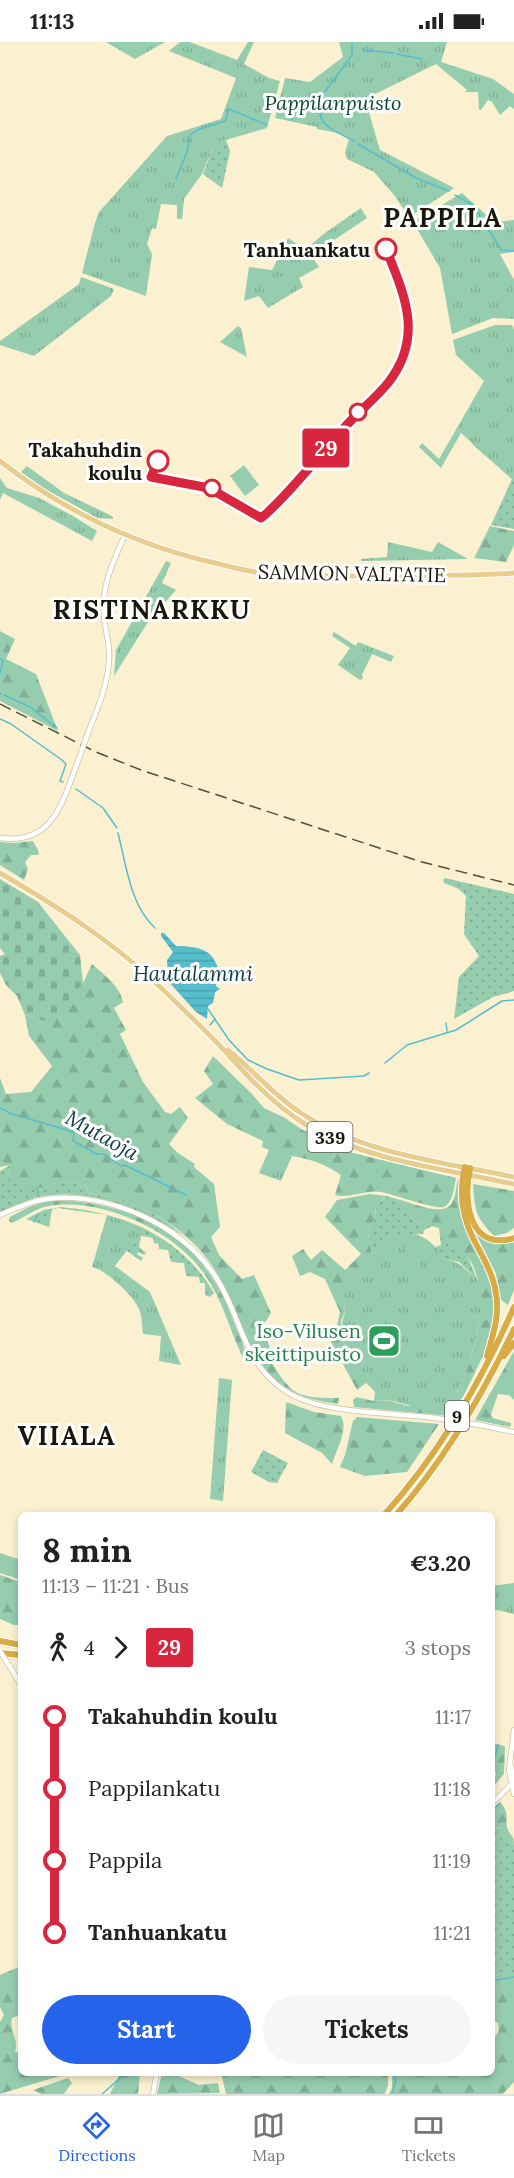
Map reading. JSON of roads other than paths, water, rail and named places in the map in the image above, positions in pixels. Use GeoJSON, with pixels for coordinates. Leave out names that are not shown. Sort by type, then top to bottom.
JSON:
{"type":"FeatureCollection","features":[{"type":"Feature","properties":{"kind":"highway"},"geometry":{"type":"LineString","coordinates":[[467,1170],[467,1202],[476,1227],[483,1234],[494,1239],[514,1238]]}},
{"type":"Feature","properties":{"kind":"highway"},"geometry":{"type":"LineString","coordinates":[[467,1170],[462,1188],[465,1215],[473,1239],[489,1268],[496,1294],[497,1312],[494,1332],[483,1371]]}},
{"type":"Feature","properties":{"kind":"highway","name":"9"},"geometry":{"type":"LineString","coordinates":[[387,1512],[438,1447],[483,1371],[514,1307]]}},
{"type":"Feature","properties":{"kind":"highway","name":"9"},"geometry":{"type":"LineString","coordinates":[[398,1512],[445,1452],[470,1413],[514,1329]]}},
{"type":"Feature","properties":{"kind":"highway"},"geometry":{"type":"LineString","coordinates":[[494,1368],[514,1343]]}},
{"type":"Feature","properties":{"kind":"highway"},"geometry":{"type":"LineString","coordinates":[[0,1642],[18,1645]]}},
{"type":"Feature","properties":{"kind":"highway"},"geometry":{"type":"LineString","coordinates":[[0,1654],[18,1656]]}},
{"type":"Feature","properties":{"kind":"main road","name":"SAMMON VALTATIE"},"geometry":{"type":"LineString","coordinates":[[0,461],[59,502],[124,535],[187,556],[260,572],[376,576],[514,573]]}},
{"type":"Feature","properties":{"kind":"main road"},"geometry":{"type":"LineString","coordinates":[[0,838],[15,839],[28,836],[44,829],[58,813],[104,690],[110,662],[103,611],[104,589],[124,535]]}},
{"type":"Feature","properties":{"kind":"main road","name":"339"},"geometry":{"type":"LineString","coordinates":[[0,873],[46,900],[101,937],[153,981],[252,1080],[304,1123],[324,1134],[372,1153],[514,1177]]}},
{"type":"Feature","properties":{"kind":"main road","name":"339"},"geometry":{"type":"LineString","coordinates":[[467,1170],[514,1184]]}},
{"type":"Feature","properties":{"kind":"main road"},"geometry":{"type":"LineString","coordinates":[[0,1215],[35,1202],[65,1198],[115,1207],[150,1219],[181,1238],[207,1265],[223,1290],[252,1358],[266,1376],[287,1392],[305,1401],[324,1406],[436,1418],[514,1432]]}},
{"type":"Feature","properties":{"kind":"main road"},"geometry":{"type":"LineString","coordinates":[[0,1654],[18,1680]]}},
{"type":"Feature","properties":{"kind":"main road"},"geometry":{"type":"LineString","coordinates":[[514,1730],[510,1763],[514,1794]]}},
{"type":"Feature","properties":{"kind":"main road"},"geometry":{"type":"LineString","coordinates":[[495,1800],[513,1782]]}},
{"type":"Feature","properties":{"kind":"main road"},"geometry":{"type":"LineString","coordinates":[[153,2094],[156,2076]]}},
{"type":"Feature","properties":{"kind":"water","name":"Hautalammi"},"geometry":{"type":"Polygon","coordinates":[[[161,933],[164,933],[176,946],[202,949],[215,961],[218,968],[216,986],[220,989],[215,992],[213,1003],[208,1006],[207,1019],[196,1012],[168,981],[167,960],[173,952],[161,933]]]}},
{"type":"Feature","properties":{"kind":"waterway"},"geometry":{"type":"LineString","coordinates":[[324,93],[352,55],[352,42]]}},
{"type":"Feature","properties":{"kind":"waterway"},"geometry":{"type":"LineString","coordinates":[[363,50],[394,53]]}},
{"type":"Feature","properties":{"kind":"waterway"},"geometry":{"type":"LineString","coordinates":[[397,54],[422,59]]}},
{"type":"Feature","properties":{"kind":"waterway"},"geometry":{"type":"LineString","coordinates":[[321,97],[319,107],[323,121],[333,130],[354,141]]}},
{"type":"Feature","properties":{"kind":"waterway"},"geometry":{"type":"LineString","coordinates":[[292,120],[296,111],[308,106]]}},
{"type":"Feature","properties":{"kind":"waterway"},"geometry":{"type":"LineString","coordinates":[[313,108],[320,108]]}},
{"type":"Feature","properties":{"kind":"waterway"},"geometry":{"type":"LineString","coordinates":[[176,179],[187,152],[190,135],[197,130],[225,121],[229,109],[267,125]]}},
{"type":"Feature","properties":{"kind":"waterway"},"geometry":{"type":"LineString","coordinates":[[358,144],[416,178],[449,191]]}},
{"type":"Feature","properties":{"kind":"waterway"},"geometry":{"type":"LineString","coordinates":[[455,195],[476,207],[501,250],[514,251]]}},
{"type":"Feature","properties":{"kind":"waterway"},"geometry":{"type":"LineString","coordinates":[[0,658],[3,661],[0,673]]}},
{"type":"Feature","properties":{"kind":"waterway"},"geometry":{"type":"LineString","coordinates":[[4,695],[30,707],[57,728]]}},
{"type":"Feature","properties":{"kind":"waterway"},"geometry":{"type":"LineString","coordinates":[[0,719],[11,724],[62,760],[66,764],[60,781],[63,782]]}},
{"type":"Feature","properties":{"kind":"waterway"},"geometry":{"type":"LineString","coordinates":[[76,789],[103,808],[117,828]]}},
{"type":"Feature","properties":{"kind":"waterway"},"geometry":{"type":"LineString","coordinates":[[118,833],[134,896],[155,928]]}},
{"type":"Feature","properties":{"kind":"waterway"},"geometry":{"type":"LineString","coordinates":[[385,1063],[407,1045],[456,1030],[502,1001],[514,1000]]}},
{"type":"Feature","properties":{"kind":"waterway"},"geometry":{"type":"LineString","coordinates":[[208,1009],[229,1040],[248,1060],[267,1069],[299,1080],[364,1076],[369,1073]]}},
{"type":"Feature","properties":{"kind":"waterway"},"geometry":{"type":"LineString","coordinates":[[210,1025],[215,1019]]}},
{"type":"Feature","properties":{"kind":"waterway"},"geometry":{"type":"LineString","coordinates":[[446,1023],[447,1031]]}},
{"type":"Feature","properties":{"kind":"waterway","name":"Mutaoja"},"geometry":{"type":"LineString","coordinates":[[0,1108],[12,1114],[74,1132],[73,1141],[95,1154],[104,1154],[121,1166],[125,1165],[186,1195]]}},
{"type":"Feature","properties":{"kind":"waterway"},"geometry":{"type":"LineString","coordinates":[[37,1188],[38,1195]]}},
{"type":"Feature","properties":{"kind":"waterway"},"geometry":{"type":"LineString","coordinates":[[34,1222],[38,1214]]}},
{"type":"Feature","properties":{"kind":"waterway"},"geometry":{"type":"LineString","coordinates":[[495,1756],[498,1745]]}},
{"type":"Feature","properties":{"kind":"waterway"},"geometry":{"type":"LineString","coordinates":[[495,1807],[500,1803]]}},
{"type":"Feature","properties":{"kind":"waterway"},"geometry":{"type":"LineString","coordinates":[[495,1980],[514,1977]]}},
{"type":"Feature","properties":{"kind":"waterway"},"geometry":{"type":"LineString","coordinates":[[102,2094],[123,2076]]}},
{"type":"Feature","properties":{"kind":"waterway"},"geometry":{"type":"LineString","coordinates":[[392,2094],[396,2080],[394,2076]]}},
{"type":"Feature","properties":{"kind":"railway"},"geometry":{"type":"LineString","coordinates":[[0,704],[96,752],[141,770],[422,862],[514,885]]}},
{"type":"Feature","properties":{"kind":"place","name":"Tanhuankatu"},"geometry":{"type":"Point","coordinates":[386,249]}},
{"type":"Feature","properties":{"kind":"place","name":"Takahuhdin koulu"},"geometry":{"type":"Point","coordinates":[158,461]}},
{"type":"Feature","properties":{"kind":"place","name":"Iso-Vilusen skeittipuisto"},"geometry":{"type":"Point","coordinates":[384,1341]}},
{"type":"Feature","properties":{"kind":"district","name":"PAPPILA"},"geometry":{"type":"Point","coordinates":[443,217]}},
{"type":"Feature","properties":{"kind":"district","name":"RISTINARKKU"},"geometry":{"type":"Point","coordinates":[152,609]}},
{"type":"Feature","properties":{"kind":"district","name":"VIIALA"},"geometry":{"type":"Point","coordinates":[67,1435]}},
{"type":"Feature","properties":{"kind":"park label","name":"Pappilanpuisto"},"geometry":{"type":"Point","coordinates":[333,102]}}]}
